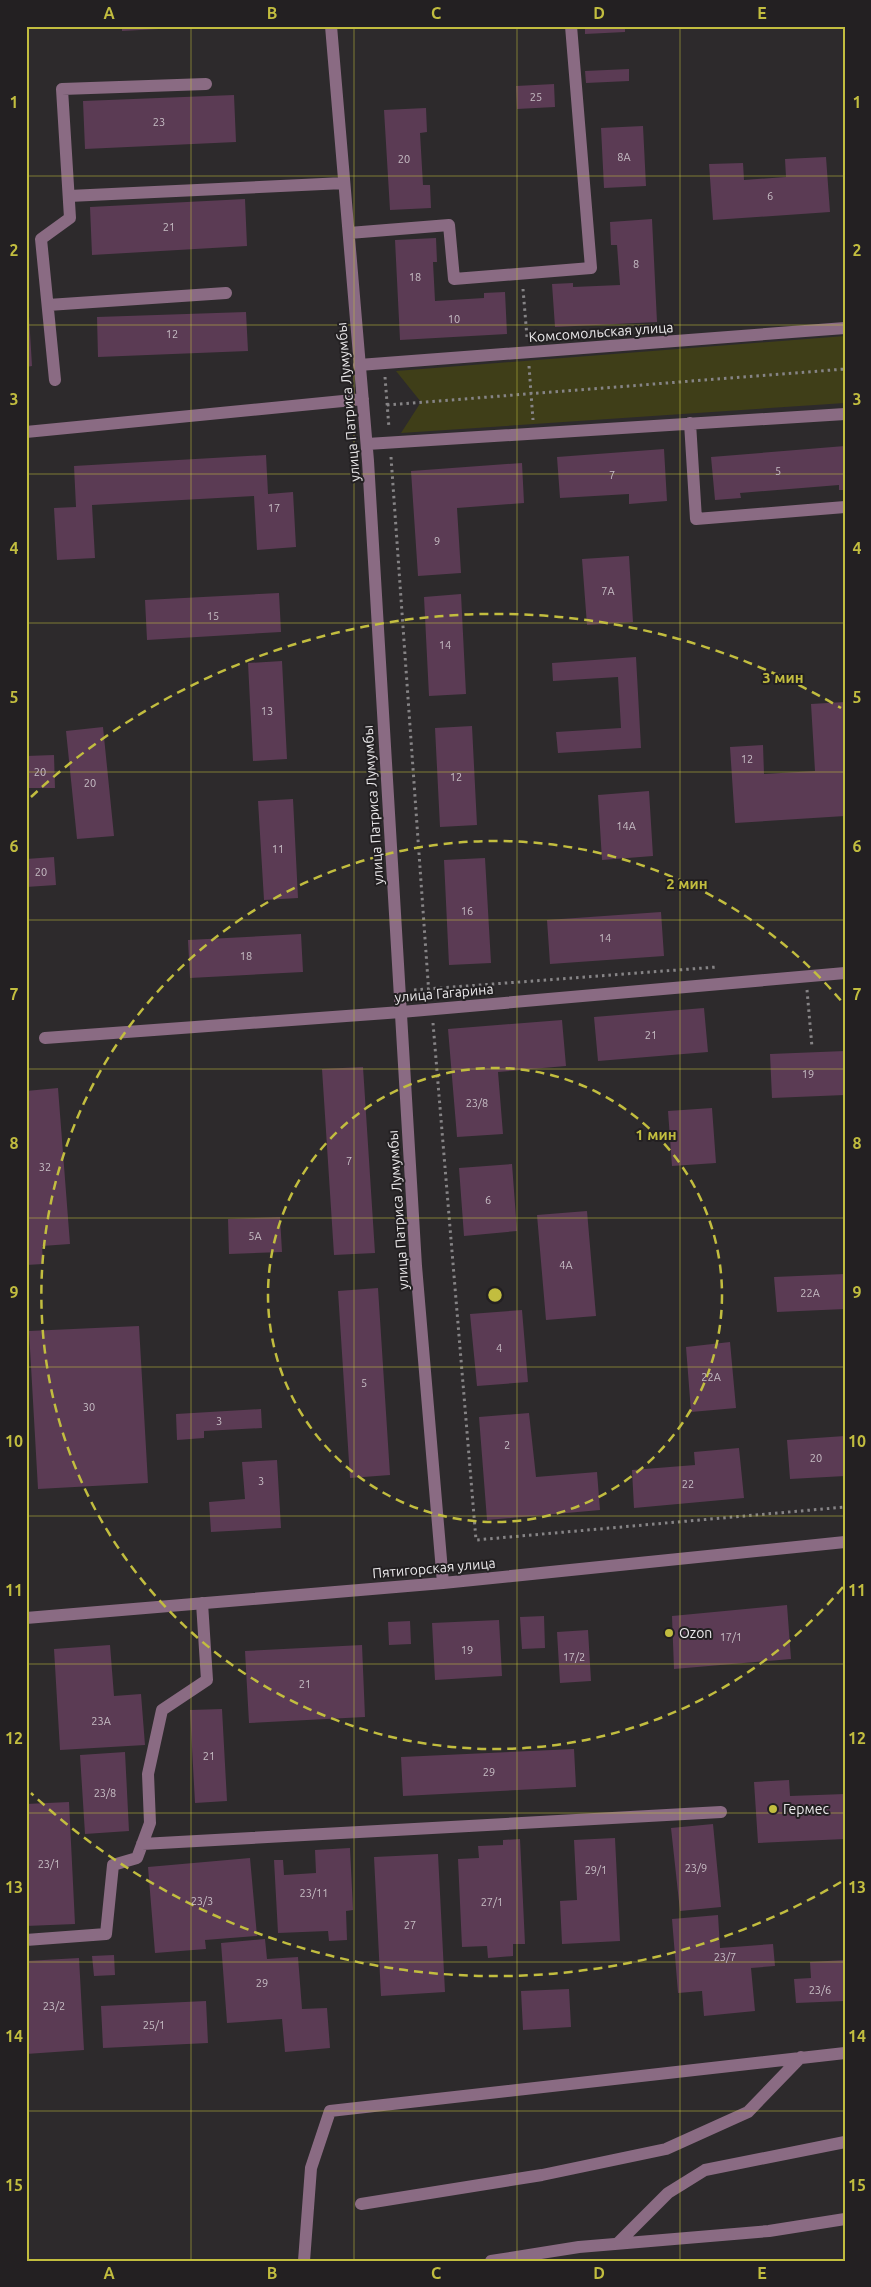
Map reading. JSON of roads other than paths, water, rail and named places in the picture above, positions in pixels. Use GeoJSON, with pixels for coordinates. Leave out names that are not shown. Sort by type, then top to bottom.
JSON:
{"type":"FeatureCollection","features":[{"type":"Feature","properties":{"kind":"street","name":"улица Патриса Лумумбы"},"geometry":{"type":"LineString","coordinates":[[331,26],[367,444],[416,1266],[443,1583]]}},
{"type":"Feature","properties":{"kind":"street"},"geometry":{"type":"LineString","coordinates":[[348,233],[449,225],[454,279],[591,268],[571,26]]}},
{"type":"Feature","properties":{"kind":"street"},"geometry":{"type":"LineString","coordinates":[[55,380],[41,238],[70,218],[62,89],[206,84]]}},
{"type":"Feature","properties":{"kind":"street"},"geometry":{"type":"LineString","coordinates":[[69,196],[344,183]]}},
{"type":"Feature","properties":{"kind":"street"},"geometry":{"type":"LineString","coordinates":[[48,305],[226,293]]}},
{"type":"Feature","properties":{"kind":"street","name":"Комсомольская улица"},"geometry":{"type":"LineString","coordinates":[[360,365],[845,328]]}},
{"type":"Feature","properties":{"kind":"street"},"geometry":{"type":"LineString","coordinates":[[26,432],[363,399]]}},
{"type":"Feature","properties":{"kind":"street"},"geometry":{"type":"LineString","coordinates":[[367,444],[845,414]]}},
{"type":"Feature","properties":{"kind":"street"},"geometry":{"type":"LineString","coordinates":[[690,423],[696,519],[845,507]]}},
{"type":"Feature","properties":{"kind":"street","name":"улица Гагарина"},"geometry":{"type":"LineString","coordinates":[[45,1038],[401,1012],[845,973]]}},
{"type":"Feature","properties":{"kind":"street","name":"Пятигорская улица"},"geometry":{"type":"LineString","coordinates":[[26,1618],[443,1583],[845,1542]]}},
{"type":"Feature","properties":{"kind":"street"},"geometry":{"type":"LineString","coordinates":[[26,1940],[106,1934],[113,1865],[136,1858],[150,1823],[148,1774],[162,1710],[207,1680],[202,1603]]}},
{"type":"Feature","properties":{"kind":"street"},"geometry":{"type":"LineString","coordinates":[[142,1844],[721,1812]]}},
{"type":"Feature","properties":{"kind":"street"},"geometry":{"type":"LineString","coordinates":[[304,2261],[311,2168],[330,2111],[845,2052]]}},
{"type":"Feature","properties":{"kind":"street"},"geometry":{"type":"LineString","coordinates":[[361,2204],[542,2175],[666,2149],[748,2112],[801,2057]]}},
{"type":"Feature","properties":{"kind":"street"},"geometry":{"type":"LineString","coordinates":[[617,2244],[668,2193],[705,2170],[845,2142]]}},
{"type":"Feature","properties":{"kind":"street"},"geometry":{"type":"LineString","coordinates":[[491,2261],[578,2247],[769,2231],[845,2219]]}},
{"type":"Feature","properties":{"kind":"place","name":"Ozon"},"geometry":{"type":"Point","coordinates":[669,1633]}},
{"type":"Feature","properties":{"kind":"place","name":"Гермес"},"geometry":{"type":"Point","coordinates":[773,1809]}}]}
